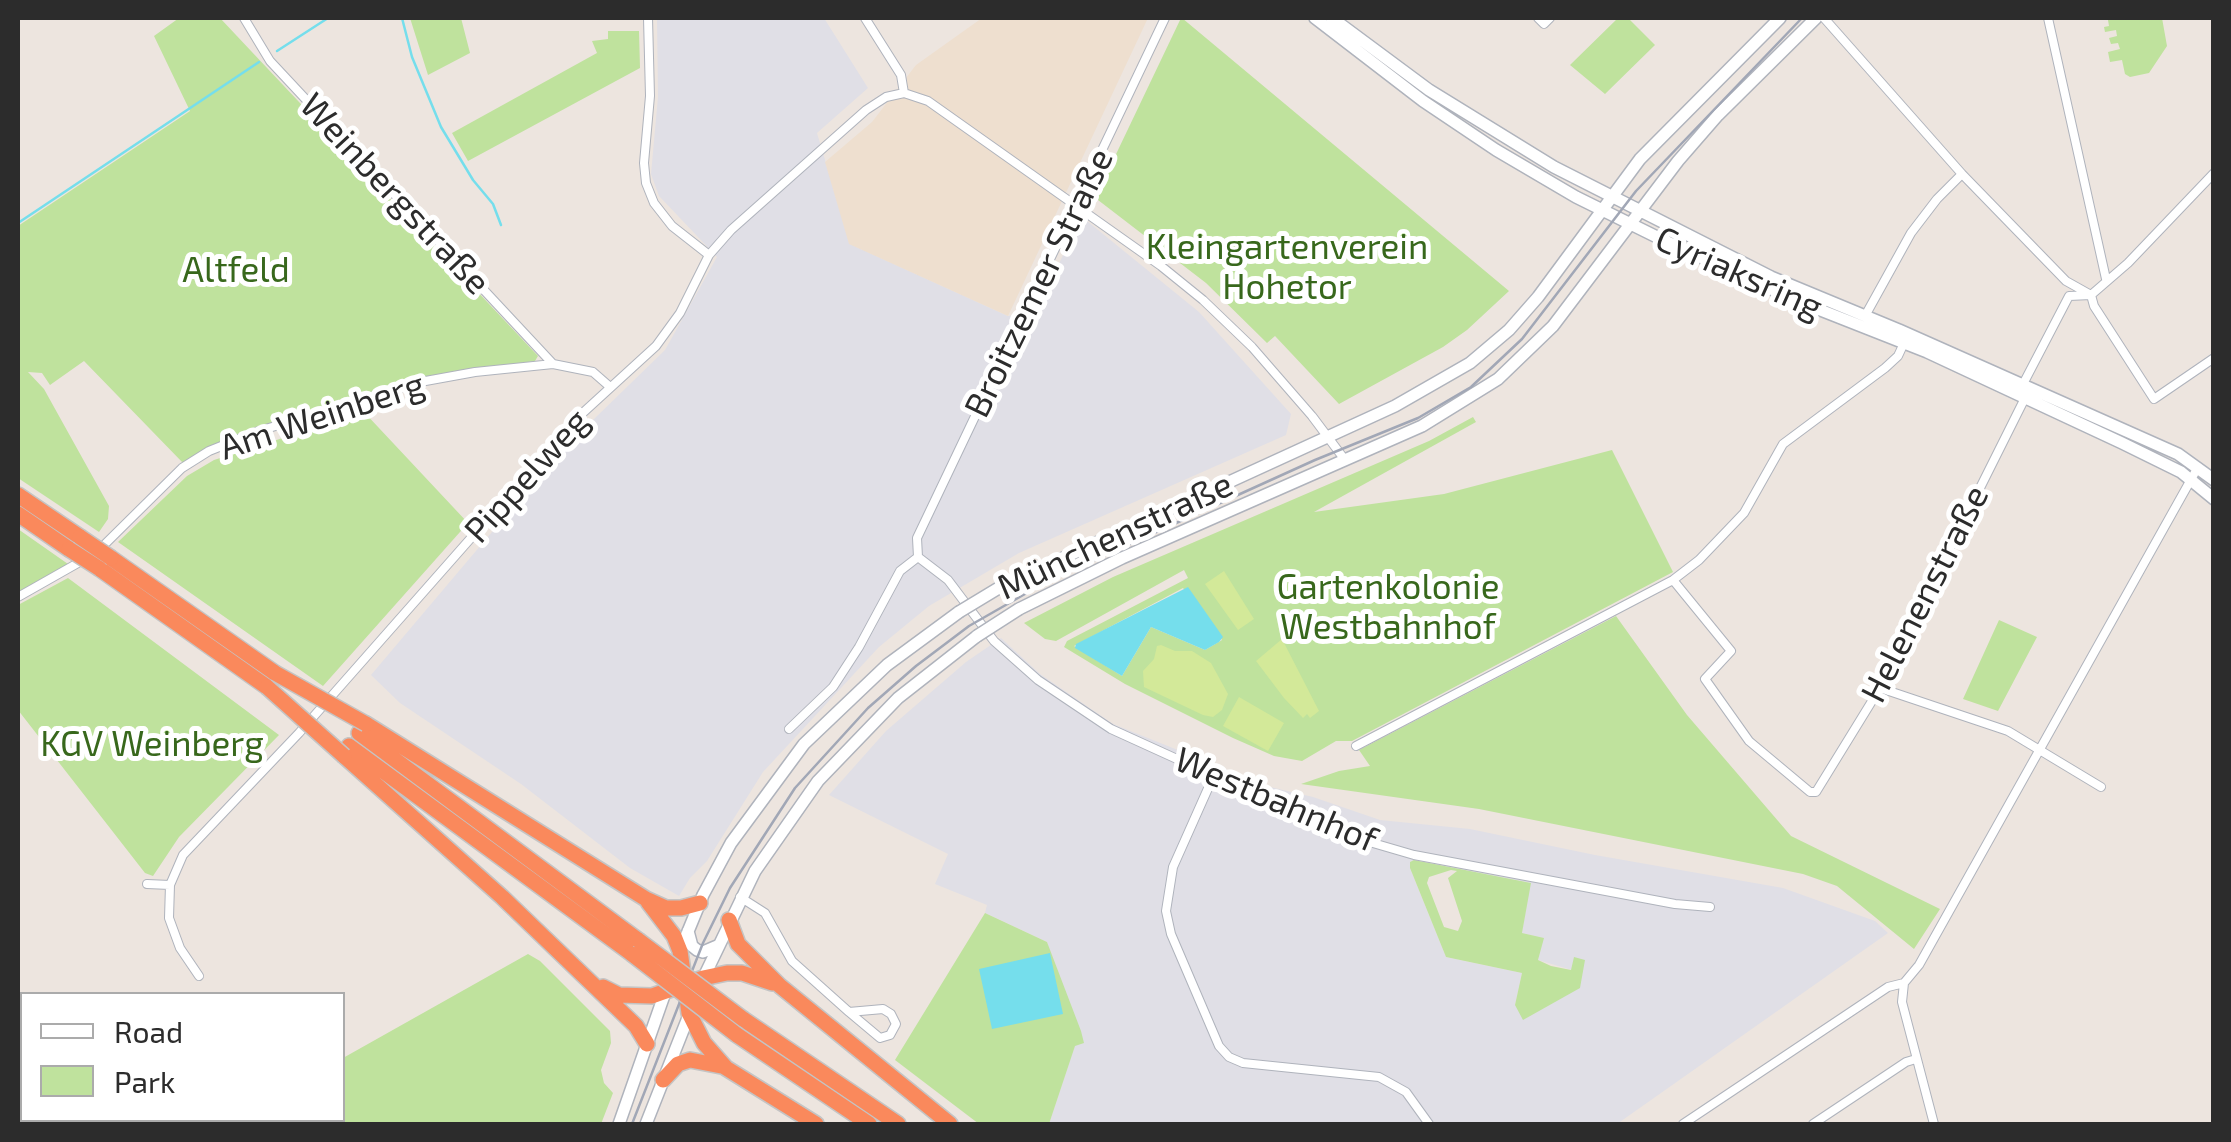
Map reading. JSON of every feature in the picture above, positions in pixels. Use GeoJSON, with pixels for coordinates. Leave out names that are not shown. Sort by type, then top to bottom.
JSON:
{"type":"FeatureCollection","features":[{"type":"Feature","properties":{"kind":"highway"},"geometry":{"type":"LineString","coordinates":[[18,495],[75,543],[355,740],[869,1124]]}},
{"type":"Feature","properties":{"kind":"highway"},"geometry":{"type":"LineString","coordinates":[[18,514],[75,543]]}},
{"type":"Feature","properties":{"kind":"highway"},"geometry":{"type":"LineString","coordinates":[[271,680],[355,740],[646,899],[666,908],[700,903]]}},
{"type":"Feature","properties":{"kind":"highway"},"geometry":{"type":"LineString","coordinates":[[355,740],[450,848],[636,1026],[647,1044]]}},
{"type":"Feature","properties":{"kind":"highway"},"geometry":{"type":"LineString","coordinates":[[646,899],[672,933],[680,951],[689,1013],[700,1038],[726,1068],[816,1124]]}},
{"type":"Feature","properties":{"kind":"highway"},"geometry":{"type":"LineString","coordinates":[[728,920],[738,944],[780,986],[950,1124]]}},
{"type":"Feature","properties":{"kind":"highway"},"geometry":{"type":"LineString","coordinates":[[591,982],[620,995],[650,996],[703,978],[742,973],[780,986]]}},
{"type":"Feature","properties":{"kind":"highway"},"geometry":{"type":"LineString","coordinates":[[740,1027],[898,1124]]}},
{"type":"Feature","properties":{"kind":"highway"},"geometry":{"type":"LineString","coordinates":[[663,1080],[678,1064],[690,1060],[726,1068]]}},
{"type":"Feature","properties":{"kind":"main road","name":"Cyriaksring"},"geometry":{"type":"LineString","coordinates":[[1315,18],[1496,150],[1629,224],[1800,302],[2163,448],[2214,480]]}},
{"type":"Feature","properties":{"kind":"main road","name":"Cyriaksring"},"geometry":{"type":"LineString","coordinates":[[1332,18],[1487,129],[1538,159],[1771,276],[1865,316],[2021,393],[2191,479],[2214,499]]}},
{"type":"Feature","properties":{"kind":"main road","name":"Münchenstraße"},"geometry":{"type":"LineString","coordinates":[[619,1124],[688,931],[744,823],[804,744],[886,665],[958,612],[1002,586],[1444,382],[1494,345],[1538,296],[1660,136],[1780,18]]}},
{"type":"Feature","properties":{"kind":"main road","name":"Münchenstraße"},"geometry":{"type":"LineString","coordinates":[[646,1124],[703,978],[740,897],[790,817],[852,743],[908,688],[1019,610],[1122,558],[1346,461],[1450,411],[1511,368],[1561,316],[1640,209],[1718,115],[1816,18]]}},
{"type":"Feature","properties":{"kind":"main road"},"geometry":{"type":"LineString","coordinates":[[688,931],[697,950],[703,952],[717,946]]}},
{"type":"Feature","properties":{"kind":"street","name":"Weinbergstraße"},"geometry":{"type":"LineString","coordinates":[[244,18],[270,61],[553,364]]}},
{"type":"Feature","properties":{"kind":"street"},"geometry":{"type":"LineString","coordinates":[[648,18],[646,183],[654,204],[672,226],[709,255]]}},
{"type":"Feature","properties":{"kind":"street"},"geometry":{"type":"LineString","coordinates":[[865,18],[901,76],[904,93],[928,101],[1161,266],[1217,313],[1274,372],[1346,461]]}},
{"type":"Feature","properties":{"kind":"street","name":"Broitzemer Straße"},"geometry":{"type":"LineString","coordinates":[[789,729],[833,687],[900,571],[917,552],[916,538],[1166,18]]}},
{"type":"Feature","properties":{"kind":"street"},"geometry":{"type":"LineString","coordinates":[[1824,18],[1962,174],[2066,281],[2090,295],[2154,399],[2214,358]]}},
{"type":"Feature","properties":{"kind":"street"},"geometry":{"type":"LineString","coordinates":[[2048,18],[2106,279]]}},
{"type":"Feature","properties":{"kind":"street","name":"Pippelweg"},"geometry":{"type":"LineString","coordinates":[[170,884],[183,855],[198,836],[300,734],[609,386],[664,338],[709,255],[740,221],[866,110],[886,97],[904,93]]}},
{"type":"Feature","properties":{"kind":"street"},"geometry":{"type":"LineString","coordinates":[[2090,295],[2128,263],[2214,173]]}},
{"type":"Feature","properties":{"kind":"street"},"geometry":{"type":"LineString","coordinates":[[1865,316],[1911,233],[1962,174]]}},
{"type":"Feature","properties":{"kind":"street","name":"Helenenstraße"},"geometry":{"type":"LineString","coordinates":[[1673,580],[1730,650],[1705,679],[1749,741],[1810,792],[1816,792],[1880,688],[2069,296],[2090,295]]}},
{"type":"Feature","properties":{"kind":"street"},"geometry":{"type":"LineString","coordinates":[[1356,746],[1673,580],[1699,560],[1744,513],[1782,444],[1885,368],[1898,356],[1904,343]]}},
{"type":"Feature","properties":{"kind":"street","name":"Am Weinberg"},"geometry":{"type":"LineString","coordinates":[[18,597],[103,547],[160,486],[182,468],[222,446],[420,382],[474,372],[553,364],[593,372],[609,386]]}},
{"type":"Feature","properties":{"kind":"street"},"geometry":{"type":"LineString","coordinates":[[1934,1124],[1902,1002],[1904,982],[1931,948],[2198,467]]}},
{"type":"Feature","properties":{"kind":"street","name":"Westbahnhof"},"geometry":{"type":"LineString","coordinates":[[917,552],[948,580],[994,641],[1038,680],[1111,729],[1214,775],[1366,841],[1414,855],[1676,904],[1710,906]]}},
{"type":"Feature","properties":{"kind":"street"},"geometry":{"type":"LineString","coordinates":[[1880,688],[1999,728],[2101,787]]}},
{"type":"Feature","properties":{"kind":"street"},"geometry":{"type":"LineString","coordinates":[[1214,775],[1175,863],[1166,911],[1219,1046],[1229,1057],[1243,1063],[1379,1077],[1406,1092],[1429,1124]]}},
{"type":"Feature","properties":{"kind":"street"},"geometry":{"type":"LineString","coordinates":[[147,884],[170,884],[172,931],[199,976]]}},
{"type":"Feature","properties":{"kind":"street"},"geometry":{"type":"LineString","coordinates":[[740,897],[766,913],[792,960],[849,1012],[880,1038],[890,1034],[896,1024],[892,1014],[882,1008],[849,1012]]}},
{"type":"Feature","properties":{"kind":"street"},"geometry":{"type":"LineString","coordinates":[[1683,1124],[1888,987],[1904,982]]}},
{"type":"Feature","properties":{"kind":"street"},"geometry":{"type":"LineString","coordinates":[[1814,1124],[1916,1058]]}},
{"type":"Feature","properties":{"kind":"shaded area"},"geometry":{"type":"Polygon","coordinates":[[[657,18],[824,18],[868,88],[817,133],[850,244],[1008,316],[1036,313],[1077,225],[1087,221],[1199,312],[1291,414],[1286,435],[1019,553],[929,606],[879,647],[763,772],[707,861],[679,896],[630,868],[521,784],[400,703],[371,675],[558,454],[665,350],[717,257],[659,196],[651,174],[658,97],[657,18]]]}},
{"type":"Feature","properties":{"kind":"shaded area"},"geometry":{"type":"Polygon","coordinates":[[[982,18],[1148,18],[1008,316],[849,244],[825,162],[872,122],[916,65],[982,18]]]}},
{"type":"Feature","properties":{"kind":"shaded area"},"geometry":{"type":"Polygon","coordinates":[[[1001,638],[1040,674],[1113,724],[1270,787],[1380,820],[1470,829],[1783,888],[1875,921],[1888,933],[1617,1124],[1049,1124],[1075,1045],[1047,942],[985,913],[987,905],[935,884],[948,854],[829,795],[886,731],[966,662],[1001,638]],[[1410,862],[1446,957],[1522,973],[1515,1005],[1572,970],[1538,960],[1543,938],[1522,933],[1530,883],[1410,862]]]}},
{"type":"Feature","properties":{"kind":"green space","name":"Altfeld"},"geometry":{"type":"Polygon","coordinates":[[[179,18],[220,18],[538,356],[535,361],[417,378],[258,429],[183,463],[84,361],[50,385],[42,373],[28,372],[44,389],[109,506],[108,519],[99,532],[18,478],[18,226],[190,111],[154,36],[179,18]]]}},
{"type":"Feature","properties":{"kind":"green space"},"geometry":{"type":"Polygon","coordinates":[[[410,18],[461,18],[470,53],[428,75],[410,18]]]}},
{"type":"Feature","properties":{"kind":"green space","name":"Kleingartenverein Hohetor"},"geometry":{"type":"Polygon","coordinates":[[[1181,18],[1509,291],[1443,347],[1339,404],[1275,336],[1267,343],[1206,283],[1098,200],[1097,194],[1181,18]]]}},
{"type":"Feature","properties":{"kind":"green space"},"geometry":{"type":"Polygon","coordinates":[[[1618,18],[1628,18],[1655,45],[1605,94],[1570,65],[1618,18]]]}},
{"type":"Feature","properties":{"kind":"green space"},"geometry":{"type":"Polygon","coordinates":[[[2162,18],[2167,46],[2149,73],[2130,77],[2125,74],[2122,60],[2110,62],[2108,52],[2120,49],[2109,38],[2117,36],[2116,30],[2105,32],[2104,27],[2109,26],[2108,20],[2162,18]]]}},
{"type":"Feature","properties":{"kind":"green space"},"geometry":{"type":"Polygon","coordinates":[[[608,31],[639,31],[640,68],[468,161],[452,133],[597,53],[592,41],[608,39],[608,31]]]}},
{"type":"Feature","properties":{"kind":"green space"},"geometry":{"type":"Polygon","coordinates":[[[364,412],[468,523],[323,686],[118,542],[187,476],[214,460],[364,412]]]}},
{"type":"Feature","properties":{"kind":"green space","name":"Gartenkolonie Westbahnhof"},"geometry":{"type":"Polygon","coordinates":[[[1473,417],[1476,422],[1314,512],[1444,494],[1612,450],[1673,572],[1352,741],[1336,741],[1302,761],[1274,756],[1233,738],[1125,684],[1064,647],[1067,641],[1188,578],[1184,570],[1056,641],[1045,639],[1024,623],[1113,577],[1429,441],[1473,417]],[[1183,588],[1074,646],[1122,676],[1151,627],[1205,650],[1222,640],[1183,588]]]}},
{"type":"Feature","properties":{"kind":"green space"},"geometry":{"type":"Polygon","coordinates":[[[18,529],[68,564],[18,593],[18,529]]]}},
{"type":"Feature","properties":{"kind":"green space"},"geometry":{"type":"Polygon","coordinates":[[[1224,571],[1254,619],[1238,630],[1205,584],[1224,571]]]}},
{"type":"Feature","properties":{"kind":"green space","name":"KGV Weinberg"},"geometry":{"type":"Polygon","coordinates":[[[68,578],[279,735],[179,837],[153,876],[145,873],[18,710],[18,605],[68,578]]]}},
{"type":"Feature","properties":{"kind":"green space"},"geometry":{"type":"Polygon","coordinates":[[[1616,616],[1687,715],[1791,836],[1940,909],[1914,949],[1837,886],[1803,874],[1479,809],[1301,784],[1370,766],[1359,750],[1616,616]]]}},
{"type":"Feature","properties":{"kind":"green space"},"geometry":{"type":"Polygon","coordinates":[[[1999,620],[2037,637],[1998,711],[1963,699],[1999,620]]]}},
{"type":"Feature","properties":{"kind":"green space"},"geometry":{"type":"Polygon","coordinates":[[[1282,639],[1319,711],[1310,718],[1307,714],[1303,718],[1284,698],[1256,661],[1282,639]]]}},
{"type":"Feature","properties":{"kind":"green space"},"geometry":{"type":"Polygon","coordinates":[[[1161,645],[1175,651],[1192,651],[1211,663],[1228,694],[1222,710],[1213,717],[1203,715],[1144,687],[1143,671],[1161,645]]]}},
{"type":"Feature","properties":{"kind":"green space"},"geometry":{"type":"Polygon","coordinates":[[[1239,697],[1284,723],[1268,751],[1223,726],[1239,697]]]}},
{"type":"Feature","properties":{"kind":"green space"},"geometry":{"type":"Polygon","coordinates":[[[1410,862],[1531,883],[1522,933],[1544,938],[1538,960],[1551,966],[1571,970],[1574,957],[1585,960],[1580,988],[1523,1020],[1515,1005],[1522,973],[1446,957],[1410,862]],[[1457,871],[1429,877],[1427,883],[1444,927],[1458,931],[1462,921],[1448,878],[1457,871]]]}},
{"type":"Feature","properties":{"kind":"green space"},"geometry":{"type":"Polygon","coordinates":[[[985,913],[1047,942],[1081,1031],[1084,1043],[1075,1046],[1049,1124],[979,1124],[895,1060],[985,913]]]}},
{"type":"Feature","properties":{"kind":"green space"},"geometry":{"type":"Polygon","coordinates":[[[528,954],[540,961],[610,1031],[611,1043],[601,1070],[604,1083],[613,1093],[601,1124],[228,1124],[345,1122],[345,1057],[528,954]]]}},
{"type":"Feature","properties":{"kind":"water"},"geometry":{"type":"Polygon","coordinates":[[[1188,587],[1223,637],[1205,650],[1151,627],[1122,676],[1075,648],[1076,644],[1188,587]]]}},
{"type":"Feature","properties":{"kind":"water"},"geometry":{"type":"Polygon","coordinates":[[[1050,953],[1063,1014],[992,1029],[979,969],[1050,953]]]}},
{"type":"Feature","properties":{"kind":"waterway"},"geometry":{"type":"LineString","coordinates":[[277,51],[328,18]]}},
{"type":"Feature","properties":{"kind":"waterway"},"geometry":{"type":"LineString","coordinates":[[402,18],[412,57],[441,127],[473,180],[493,204],[501,225]]}},
{"type":"Feature","properties":{"kind":"waterway"},"geometry":{"type":"LineString","coordinates":[[18,223],[259,62]]}},
{"type":"Feature","properties":{"kind":"tram line"},"geometry":{"type":"LineString","coordinates":[[632,1124],[703,943],[730,888],[795,788],[868,708],[969,626],[1046,582],[1315,460],[1418,418],[1471,387],[1522,339],[1636,191],[1802,18]]}}]}
